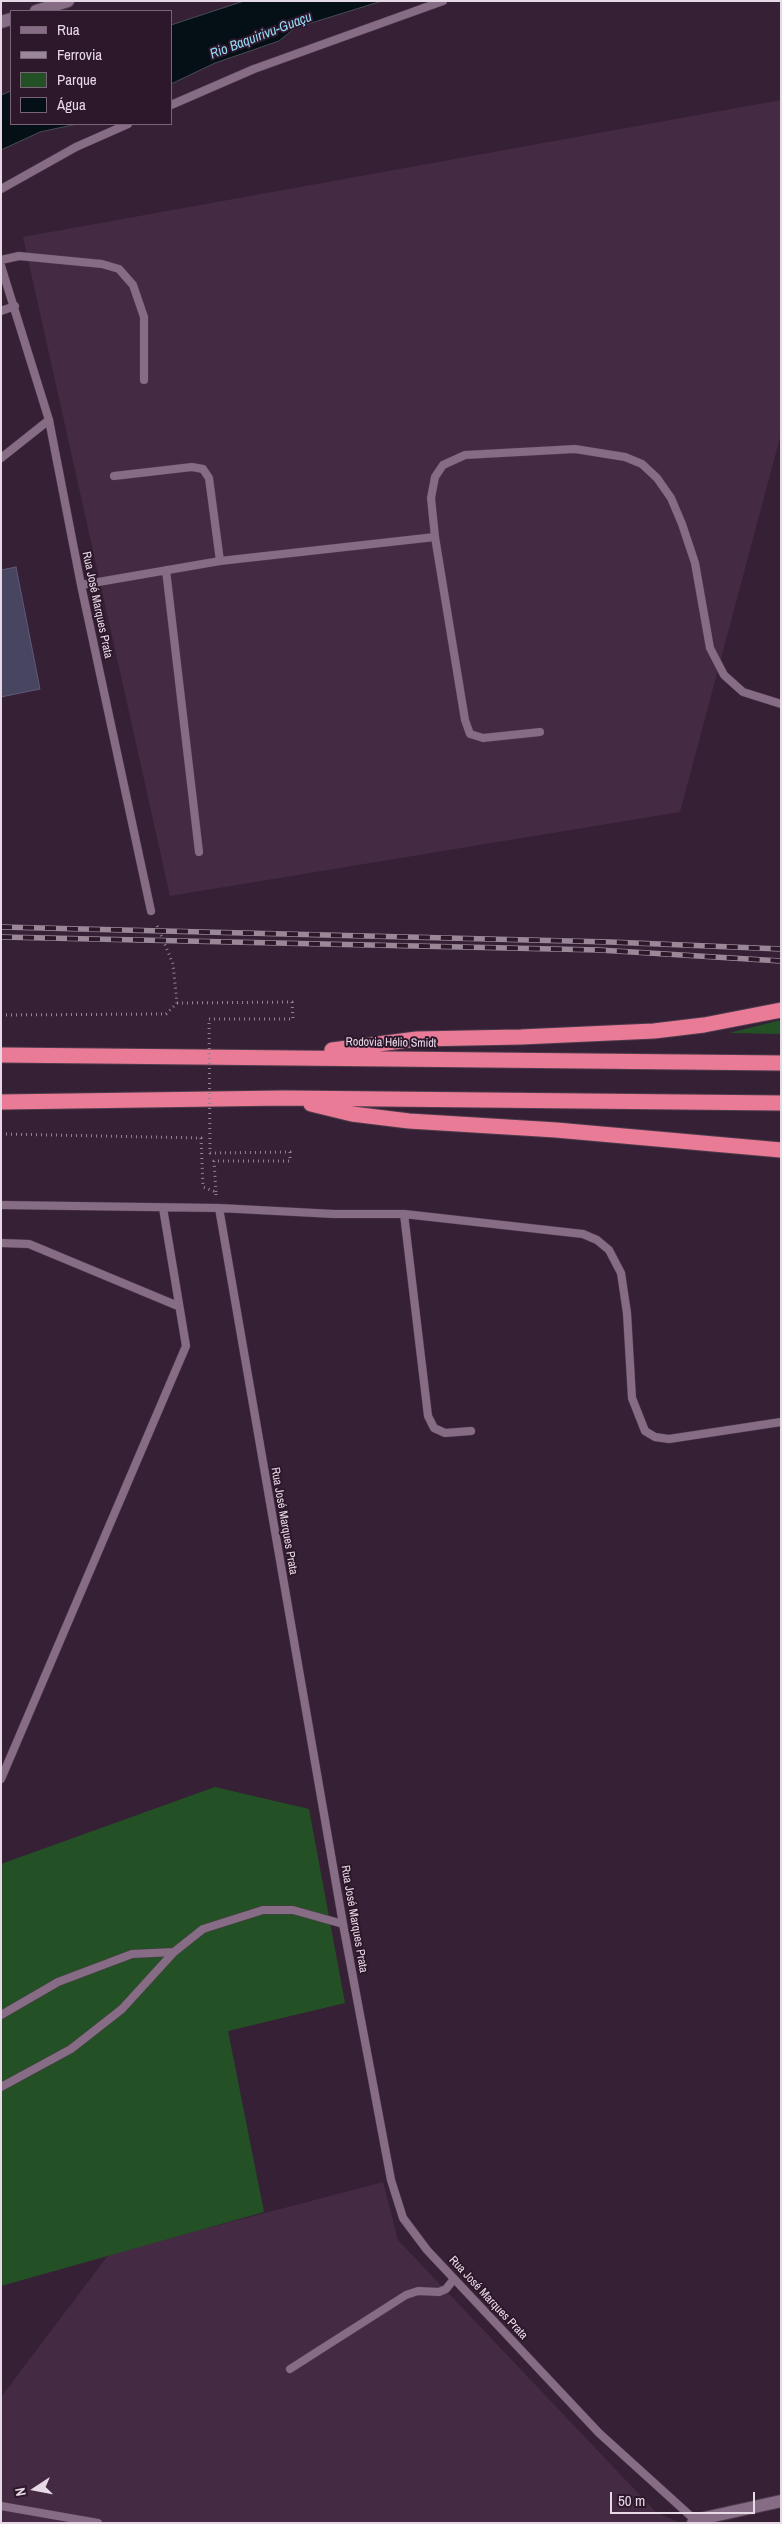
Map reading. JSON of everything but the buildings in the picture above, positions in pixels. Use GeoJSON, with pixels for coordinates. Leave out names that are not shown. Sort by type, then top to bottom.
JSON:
{"type":"FeatureCollection","features":[{"type":"Feature","properties":{"kind":"highway"},"geometry":{"type":"LineString","coordinates":[[278,1057],[417,1039],[521,1038],[654,1032],[704,1025],[781,1010]]}},
{"type":"Feature","properties":{"kind":"highway","name":"Rodovia Hélio Smidt"},"geometry":{"type":"LineString","coordinates":[[1,1055],[781,1064]]}},
{"type":"Feature","properties":{"kind":"highway"},"geometry":{"type":"LineString","coordinates":[[1,1102],[285,1098],[781,1102]]}},
{"type":"Feature","properties":{"kind":"highway"},"geometry":{"type":"LineString","coordinates":[[285,1098],[352,1114],[409,1121],[556,1130],[781,1150]]}},
{"type":"Feature","properties":{"kind":"street"},"geometry":{"type":"LineString","coordinates":[[39,10],[68,1]]}},
{"type":"Feature","properties":{"kind":"street"},"geometry":{"type":"LineString","coordinates":[[694,2522],[781,2501]]}},
{"type":"Feature","properties":{"kind":"lane"},"geometry":{"type":"LineString","coordinates":[[172,105],[254,69],[443,1]]}},
{"type":"Feature","properties":{"kind":"lane"},"geometry":{"type":"LineString","coordinates":[[1,189],[76,147],[126,125]]}},
{"type":"Feature","properties":{"kind":"lane"},"geometry":{"type":"LineString","coordinates":[[1,260],[19,256],[102,264],[119,269],[133,285],[144,317],[144,380]]}},
{"type":"Feature","properties":{"kind":"lane","name":"Rua José Marques Prata"},"geometry":{"type":"LineString","coordinates":[[1,266],[49,420],[81,585],[151,911]]}},
{"type":"Feature","properties":{"kind":"lane"},"geometry":{"type":"LineString","coordinates":[[1,311],[15,306]]}},
{"type":"Feature","properties":{"kind":"lane"},"geometry":{"type":"LineString","coordinates":[[1,458],[49,420]]}},
{"type":"Feature","properties":{"kind":"lane"},"geometry":{"type":"LineString","coordinates":[[540,732],[483,738],[470,734],[465,720],[435,537],[431,498],[435,477],[443,464],[466,455],[575,449],[625,456],[642,464],[657,478],[682,524],[695,564],[710,648],[724,675],[744,692],[781,704]]}},
{"type":"Feature","properties":{"kind":"lane"},"geometry":{"type":"LineString","coordinates":[[114,476],[192,467],[203,468],[209,478],[220,561]]}},
{"type":"Feature","properties":{"kind":"lane"},"geometry":{"type":"LineString","coordinates":[[81,585],[220,561],[435,537]]}},
{"type":"Feature","properties":{"kind":"lane"},"geometry":{"type":"LineString","coordinates":[[166,570],[199,852]]}},
{"type":"Feature","properties":{"kind":"lane"},"geometry":{"type":"LineString","coordinates":[[1,1205],[219,1208],[334,1214],[404,1214],[583,1234],[597,1240],[609,1250],[616,1260],[624,1288],[632,1398],[645,1431],[655,1437],[670,1439],[781,1422]]}},
{"type":"Feature","properties":{"kind":"lane"},"geometry":{"type":"LineString","coordinates":[[1,1779],[186,1346],[163,1208]]}},
{"type":"Feature","properties":{"kind":"lane","name":"Rua José Marques Prata"},"geometry":{"type":"LineString","coordinates":[[219,1208],[344,1924],[391,2180],[402,2218],[410,2230],[454,2279],[600,2432],[694,2522]]}},
{"type":"Feature","properties":{"kind":"lane"},"geometry":{"type":"LineString","coordinates":[[404,1214],[428,1416],[434,1428],[445,1433],[471,1431]]}},
{"type":"Feature","properties":{"kind":"lane"},"geometry":{"type":"LineString","coordinates":[[1,1243],[29,1244],[178,1306]]}},
{"type":"Feature","properties":{"kind":"lane"},"geometry":{"type":"LineString","coordinates":[[1,2087],[71,2049],[122,2009],[174,1952],[203,1930],[263,1910],[293,1910],[344,1924]]}},
{"type":"Feature","properties":{"kind":"lane"},"geometry":{"type":"LineString","coordinates":[[1,2015],[58,1982],[132,1954],[174,1952]]}},
{"type":"Feature","properties":{"kind":"lane"},"geometry":{"type":"LineString","coordinates":[[290,2369],[406,2295],[418,2291],[438,2292],[446,2289],[454,2279]]}},
{"type":"Feature","properties":{"kind":"lane"},"geometry":{"type":"LineString","coordinates":[[1,2506],[98,2523]]}},
{"type":"Feature","properties":{"kind":"path"},"geometry":{"type":"LineString","coordinates":[[151,911],[173,964],[177,1003]]}},
{"type":"Feature","properties":{"kind":"path"},"geometry":{"type":"LineString","coordinates":[[1,1015],[166,1014],[177,1003],[292,1002],[293,1019],[209,1019],[210,1153],[290,1152],[290,1161],[214,1161],[216,1192],[203,1187],[201,1138],[1,1134]]}},
{"type":"Feature","properties":{"kind":"shaded area"},"geometry":{"type":"Polygon","coordinates":[[[781,100],[781,434],[680,812],[170,896],[23,237],[781,100]]]}},
{"type":"Feature","properties":{"kind":"shaded area"},"geometry":{"type":"Polygon","coordinates":[[[383,2182],[398,2240],[656,2512],[681,2523],[1,2523],[1,2397],[109,2254],[383,2182]]]}},
{"type":"Feature","properties":{"kind":"green space"},"geometry":{"type":"Polygon","coordinates":[[[781,1020],[781,1034],[729,1033],[781,1020]]]}},
{"type":"Feature","properties":{"kind":"green space"},"geometry":{"type":"Polygon","coordinates":[[[215,1787],[309,1809],[345,2003],[228,2031],[264,2212],[1,2286],[1,1864],[215,1787]]]}},
{"type":"Feature","properties":{"kind":"water","name":"Rio Baquirivu-Guaçu"},"geometry":{"type":"Polygon","coordinates":[[[244,1],[382,1],[295,28],[279,41],[215,63],[172,84],[172,25],[244,1]]]}},
{"type":"Feature","properties":{"kind":"water"},"geometry":{"type":"Polygon","coordinates":[[[10,91],[10,125],[72,125],[40,132],[1,150],[1,95],[10,91]]]}},
{"type":"Feature","properties":{"kind":"railway"},"geometry":{"type":"LineString","coordinates":[[1,927],[610,942],[781,949]]}},
{"type":"Feature","properties":{"kind":"railway"},"geometry":{"type":"LineString","coordinates":[[1,937],[599,950],[781,961]]}}]}
